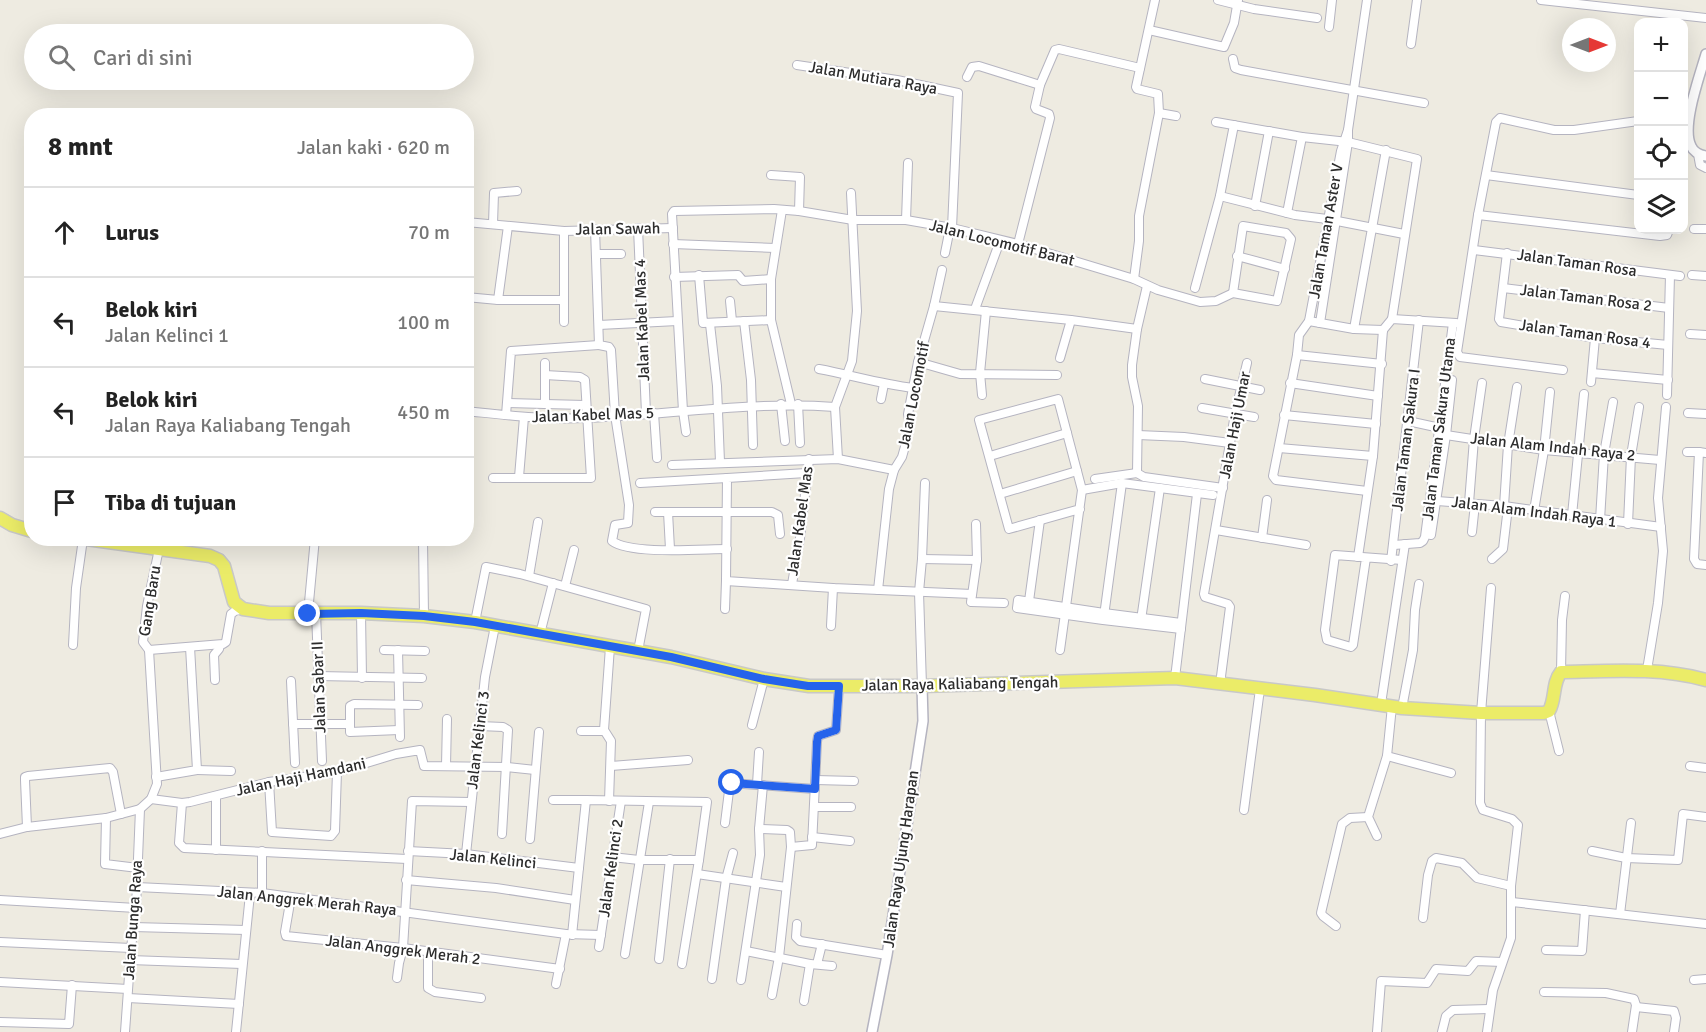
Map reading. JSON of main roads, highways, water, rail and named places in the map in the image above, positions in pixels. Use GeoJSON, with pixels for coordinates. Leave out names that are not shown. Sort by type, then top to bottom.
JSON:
{"type":"FeatureCollection","features":[{"type":"Feature","properties":{"kind":"main road"},"geometry":{"type":"LineString","coordinates":[[0,518],[24,529]]}},
{"type":"Feature","properties":{"kind":"main road"},"geometry":{"type":"LineString","coordinates":[[136,546],[159,549],[171,546]]}},
{"type":"Feature","properties":{"kind":"main road","name":"Jalan Raya Kaliabang Tengah"},"geometry":{"type":"LineString","coordinates":[[178,546],[219,560],[224,566],[234,602],[243,609],[269,613],[424,616],[475,622],[671,657],[764,679],[808,686],[922,686],[1175,678],[1391,706],[1481,713],[1544,713],[1549,711],[1552,705],[1557,679],[1561,672],[1647,670],[1685,674],[1706,680]]}}]}
